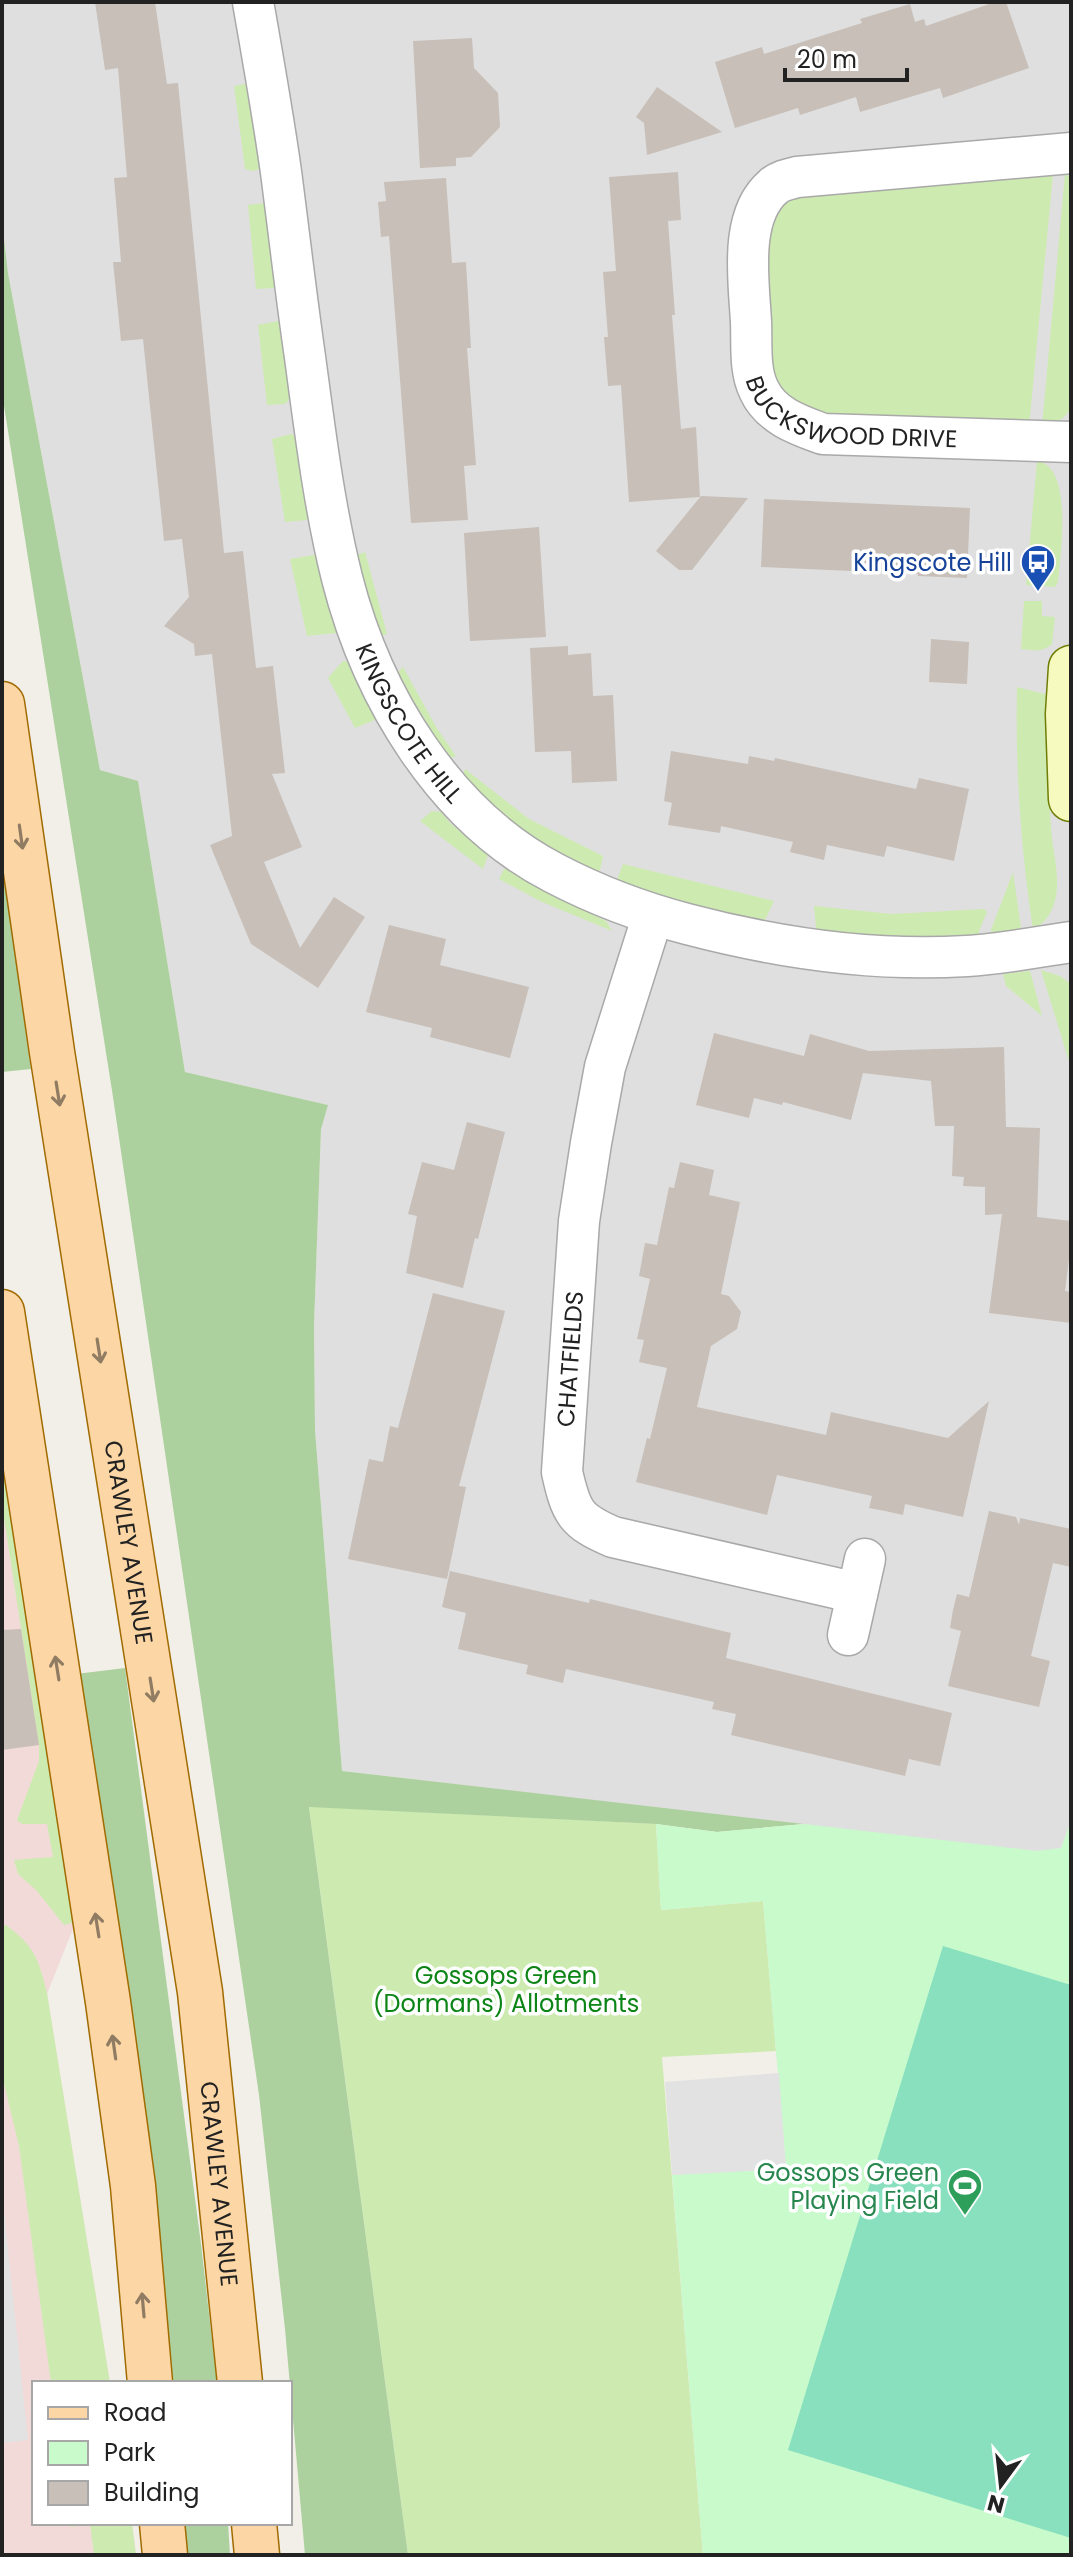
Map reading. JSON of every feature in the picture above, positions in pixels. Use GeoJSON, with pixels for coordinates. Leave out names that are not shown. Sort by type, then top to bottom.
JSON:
{"type":"FeatureCollection","features":[{"type":"Feature","properties":{"kind":"main road","name":"CRAWLEY AVENUE"},"geometry":{"type":"LineString","coordinates":[[2,704],[52,1052],[200,1992],[240,2381]]}},
{"type":"Feature","properties":{"kind":"main road"},"geometry":{"type":"LineString","coordinates":[[2,1312],[108,2002],[133,2186],[150,2381]]}},
{"type":"Feature","properties":{"kind":"main road"},"geometry":{"type":"LineString","coordinates":[[162,2525],[165,2555]]}},
{"type":"Feature","properties":{"kind":"main road"},"geometry":{"type":"LineString","coordinates":[[254,2525],[257,2555]]}},
{"type":"Feature","properties":{"kind":"street","name":"KINGSCOTE HILL"},"geometry":{"type":"LineString","coordinates":[[253,2],[281,169],[328,513],[343,580],[366,652],[394,711],[462,804],[506,842],[551,872],[653,915],[767,943],[893,958],[967,956],[1071,942]]}},
{"type":"Feature","properties":{"kind":"street","name":"BUCKSWOOD DRIVE"},"geometry":{"type":"LineString","coordinates":[[1071,153],[797,177],[774,185],[760,205],[750,232],[747,256],[753,366],[759,389],[772,409],[794,423],[823,434],[1071,442]]}},
{"type":"Feature","properties":{"kind":"street"},"geometry":{"type":"LineString","coordinates":[[1071,668],[1068,714],[1071,799]]}},
{"type":"Feature","properties":{"kind":"street","name":"CHATFIELDS"},"geometry":{"type":"LineString","coordinates":[[653,915],[605,1067],[579,1221],[562,1472],[569,1504],[588,1526],[613,1537],[861,1576],[848,1635]]}},
{"type":"Feature","properties":{"kind":"shaded area"},"geometry":{"type":"Polygon","coordinates":[[[2,2],[1071,2],[1071,1821],[1061,1849],[1009,1849],[342,1771],[315,1430],[314,1325],[321,1129],[327,1105],[185,1072],[138,782],[100,770],[8,273],[2,221],[2,2]]]}},
{"type":"Feature","properties":{"kind":"shaded area"},"geometry":{"type":"Polygon","coordinates":[[[2,1412],[79,1914],[47,1994],[110,2381],[32,2381],[32,2525],[132,2525],[136,2555],[2,2555],[2,1412]]]}},
{"type":"Feature","properties":{"kind":"shaded area"},"geometry":{"type":"Polygon","coordinates":[[[779,2073],[786,2169],[672,2175],[665,2082],[779,2073]]]}},
{"type":"Feature","properties":{"kind":"shaded area"},"geometry":{"type":"Polygon","coordinates":[[[2,2193],[28,2440],[2,2443],[2,2193]]]}},
{"type":"Feature","properties":{"kind":"green space"},"geometry":{"type":"Polygon","coordinates":[[[251,83],[262,168],[253,171],[245,169],[234,86],[251,83]]]}},
{"type":"Feature","properties":{"kind":"green space"},"geometry":{"type":"Polygon","coordinates":[[[1053,174],[1029,427],[821,417],[786,400],[770,371],[764,242],[776,211],[788,197],[1053,174]]]}},
{"type":"Feature","properties":{"kind":"green space"},"geometry":{"type":"Polygon","coordinates":[[[1065,174],[1071,177],[1071,409],[1058,421],[1042,426],[1065,174]]]}},
{"type":"Feature","properties":{"kind":"green space"},"geometry":{"type":"Polygon","coordinates":[[[266,203],[278,283],[275,288],[256,289],[248,205],[266,203]]]}},
{"type":"Feature","properties":{"kind":"green space"},"geometry":{"type":"Polygon","coordinates":[[[2,221],[8,273],[100,770],[138,781],[185,1072],[328,1105],[321,1129],[314,1325],[315,1430],[342,1771],[804,1824],[717,1832],[656,1824],[309,1807],[408,2555],[305,2555],[292,2381],[259,2095],[113,1097],[2,393],[2,221]]]}},
{"type":"Feature","properties":{"kind":"green space"},"geometry":{"type":"Polygon","coordinates":[[[278,321],[282,325],[289,400],[285,404],[267,405],[258,325],[278,321]]]}},
{"type":"Feature","properties":{"kind":"green space"},"geometry":{"type":"Polygon","coordinates":[[[291,434],[296,436],[309,512],[307,520],[285,522],[272,439],[291,434]]]}},
{"type":"Feature","properties":{"kind":"green space"},"geometry":{"type":"Polygon","coordinates":[[[1037,461],[1048,466],[1056,478],[1060,494],[1062,532],[1055,587],[1026,585],[1037,461]]]}},
{"type":"Feature","properties":{"kind":"green space"},"geometry":{"type":"Polygon","coordinates":[[[365,552],[387,634],[380,636],[357,555],[365,552]]]}},
{"type":"Feature","properties":{"kind":"green space"},"geometry":{"type":"Polygon","coordinates":[[[314,555],[320,559],[338,627],[336,633],[307,636],[290,559],[314,555]]]}},
{"type":"Feature","properties":{"kind":"green space"},"geometry":{"type":"Polygon","coordinates":[[[1024,601],[1042,601],[1042,616],[1055,617],[1052,644],[1045,649],[1021,649],[1024,601]]]}},
{"type":"Feature","properties":{"kind":"green space"},"geometry":{"type":"Polygon","coordinates":[[[343,661],[350,661],[377,715],[375,720],[355,728],[328,678],[343,661]]]}},
{"type":"Feature","properties":{"kind":"green space"},"geometry":{"type":"Polygon","coordinates":[[[403,667],[456,756],[448,759],[397,673],[403,667]]]}},
{"type":"Feature","properties":{"kind":"green space"},"geometry":{"type":"Polygon","coordinates":[[[1017,687],[1049,695],[1050,810],[1057,888],[1051,912],[1033,930],[1020,809],[1017,687]]]}},
{"type":"Feature","properties":{"kind":"green space"},"geometry":{"type":"Polygon","coordinates":[[[465,769],[529,819],[603,856],[600,870],[594,873],[521,833],[462,777],[465,769]]]}},
{"type":"Feature","properties":{"kind":"green space"},"geometry":{"type":"Polygon","coordinates":[[[432,811],[441,812],[488,855],[483,869],[420,821],[432,811]]]}},
{"type":"Feature","properties":{"kind":"green space"},"geometry":{"type":"Polygon","coordinates":[[[623,864],[774,901],[763,924],[707,912],[616,882],[623,864]]]}},
{"type":"Feature","properties":{"kind":"green space"},"geometry":{"type":"Polygon","coordinates":[[[504,869],[606,921],[612,931],[540,901],[499,879],[504,869]]]}},
{"type":"Feature","properties":{"kind":"green space"},"geometry":{"type":"Polygon","coordinates":[[[1013,872],[1022,935],[992,938],[991,930],[1013,872]]]}},
{"type":"Feature","properties":{"kind":"green space"},"geometry":{"type":"Polygon","coordinates":[[[2,883],[5,883],[31,1069],[2,1072],[2,883]]]}},
{"type":"Feature","properties":{"kind":"green space"},"geometry":{"type":"Polygon","coordinates":[[[814,906],[892,914],[984,909],[987,912],[979,931],[980,939],[817,937],[814,906]]]}},
{"type":"Feature","properties":{"kind":"green space"},"geometry":{"type":"Polygon","coordinates":[[[1041,970],[1060,976],[1071,984],[1071,1068],[1041,970]]]}},
{"type":"Feature","properties":{"kind":"green space"},"geometry":{"type":"Polygon","coordinates":[[[1030,971],[1042,1016],[1006,986],[1003,974],[1030,971]]]}},
{"type":"Feature","properties":{"kind":"green space"},"geometry":{"type":"Polygon","coordinates":[[[2,1412],[75,1922],[64,1925],[37,1891],[18,1874],[14,1860],[53,1857],[47,1824],[22,1824],[17,1820],[39,1761],[39,1745],[2,1505],[2,1412]]]}},
{"type":"Feature","properties":{"kind":"green space"},"geometry":{"type":"Polygon","coordinates":[[[125,1668],[217,2381],[173,2381],[145,2122],[112,1882],[76,1674],[125,1668]]]}},
{"type":"Feature","properties":{"kind":"green space","name":"Gossops Green (Dormans) Allotments"},"geometry":{"type":"Polygon","coordinates":[[[309,1806],[656,1824],[661,1910],[763,1901],[776,2051],[662,2057],[703,2555],[408,2555],[309,1806]]]}},
{"type":"Feature","properties":{"kind":"green space"},"geometry":{"type":"Polygon","coordinates":[[[1071,1821],[1071,2555],[703,2555],[672,2175],[786,2168],[763,1901],[661,1910],[656,1824],[717,1832],[804,1824],[1037,1851],[1061,1848],[1071,1821]]]}},
{"type":"Feature","properties":{"kind":"green space"},"geometry":{"type":"Polygon","coordinates":[[[6,1925],[34,1954],[47,1993],[110,2381],[51,2381],[19,2146],[2,2075],[2,1926],[6,1925]]]}},
{"type":"Feature","properties":{"kind":"green space","name":"Gossops Green Playing Field"},"geometry":{"type":"Polygon","coordinates":[[[943,1946],[1071,1985],[1071,2538],[788,2450],[943,1946]]]}},
{"type":"Feature","properties":{"kind":"green space"},"geometry":{"type":"Polygon","coordinates":[[[90,2525],[132,2525],[136,2555],[94,2555],[90,2525]]]}},
{"type":"Feature","properties":{"kind":"green space"},"geometry":{"type":"Polygon","coordinates":[[[182,2525],[228,2525],[230,2555],[183,2555],[182,2525]]]}},
{"type":"Feature","properties":{"kind":"building"},"geometry":{"type":"Polygon","coordinates":[[[95,2],[155,2],[167,84],[178,83],[224,553],[243,551],[256,668],[273,666],[285,773],[272,774],[302,847],[264,862],[300,948],[334,897],[365,917],[318,988],[251,944],[210,845],[232,836],[212,654],[195,656],[194,644],[164,626],[189,597],[182,539],[164,541],[143,339],[121,341],[113,262],[121,262],[114,178],[127,177],[118,68],[105,70],[95,2]]]}},
{"type":"Feature","properties":{"kind":"building"},"geometry":{"type":"Polygon","coordinates":[[[995,2],[1006,2],[1029,68],[943,98],[940,88],[860,112],[856,97],[800,115],[798,108],[735,128],[715,62],[762,47],[764,54],[862,23],[860,19],[910,4],[915,22],[924,19],[926,26],[995,2]]]}},
{"type":"Feature","properties":{"kind":"building"},"geometry":{"type":"Polygon","coordinates":[[[472,38],[474,68],[498,93],[500,127],[471,157],[456,158],[456,166],[420,168],[413,41],[472,38]]]}},
{"type":"Feature","properties":{"kind":"building"},"geometry":{"type":"Polygon","coordinates":[[[657,87],[722,132],[647,155],[644,123],[636,117],[657,87]]]}},
{"type":"Feature","properties":{"kind":"building"},"geometry":{"type":"Polygon","coordinates":[[[678,172],[681,220],[668,221],[675,315],[672,315],[681,429],[696,427],[700,497],[629,502],[621,385],[608,386],[604,337],[608,337],[603,272],[616,271],[609,177],[678,172]]]}},
{"type":"Feature","properties":{"kind":"building"},"geometry":{"type":"Polygon","coordinates":[[[446,178],[452,263],[466,262],[471,348],[467,348],[476,465],[464,466],[468,520],[411,523],[389,236],[381,237],[378,202],[386,201],[384,182],[446,178]]]}},
{"type":"Feature","properties":{"kind":"building"},"geometry":{"type":"Polygon","coordinates":[[[701,496],[748,498],[692,570],[679,570],[656,551],[701,496]]]}},
{"type":"Feature","properties":{"kind":"building"},"geometry":{"type":"Polygon","coordinates":[[[764,499],[970,508],[967,578],[761,567],[764,499]]]}},
{"type":"Feature","properties":{"kind":"building"},"geometry":{"type":"Polygon","coordinates":[[[539,527],[546,637],[470,641],[464,533],[539,527]]]}},
{"type":"Feature","properties":{"kind":"building"},"geometry":{"type":"Polygon","coordinates":[[[931,639],[969,642],[967,684],[929,682],[931,639]]]}},
{"type":"Feature","properties":{"kind":"building"},"geometry":{"type":"Polygon","coordinates":[[[568,646],[568,655],[591,653],[593,696],[613,695],[617,781],[572,783],[571,751],[535,752],[530,648],[568,646]]]}},
{"type":"Feature","properties":{"kind":"building"},"geometry":{"type":"Polygon","coordinates":[[[671,751],[748,764],[749,756],[774,761],[775,758],[916,789],[919,778],[969,789],[954,861],[887,846],[884,857],[827,845],[824,860],[790,852],[793,842],[721,826],[720,833],[668,825],[672,803],[664,801],[671,751]]]}},
{"type":"Feature","properties":{"kind":"building"},"geometry":{"type":"Polygon","coordinates":[[[389,925],[446,939],[440,965],[529,987],[510,1058],[430,1037],[432,1028],[366,1012],[389,925]]]}},
{"type":"Feature","properties":{"kind":"building"},"geometry":{"type":"Polygon","coordinates":[[[714,1033],[804,1056],[810,1034],[869,1051],[1004,1047],[1006,1127],[1040,1128],[1037,1217],[1071,1221],[1065,1291],[1071,1292],[1071,1323],[989,1313],[1002,1214],[985,1215],[985,1187],[963,1186],[964,1177],[952,1176],[954,1126],[935,1126],[931,1081],[863,1073],[851,1120],[783,1102],[782,1105],[754,1098],[749,1118],[696,1105],[714,1033]]]}},
{"type":"Feature","properties":{"kind":"building"},"geometry":{"type":"Polygon","coordinates":[[[467,1122],[505,1132],[463,1288],[406,1273],[417,1216],[408,1214],[422,1162],[454,1170],[467,1122]]]}},
{"type":"Feature","properties":{"kind":"building"},"geometry":{"type":"Polygon","coordinates":[[[680,1162],[714,1170],[709,1195],[740,1202],[721,1294],[729,1296],[741,1312],[737,1329],[711,1346],[697,1407],[826,1435],[831,1412],[948,1438],[989,1401],[963,1517],[905,1504],[903,1515],[869,1508],[872,1496],[777,1475],[767,1515],[636,1482],[667,1368],[639,1362],[644,1340],[637,1339],[650,1279],[639,1276],[645,1243],[657,1245],[669,1187],[674,1188],[680,1162]]]}},
{"type":"Feature","properties":{"kind":"building"},"geometry":{"type":"Polygon","coordinates":[[[433,1293],[505,1311],[459,1486],[466,1487],[447,1579],[348,1559],[369,1459],[383,1462],[390,1426],[398,1428],[433,1293]]]}},
{"type":"Feature","properties":{"kind":"building"},"geometry":{"type":"Polygon","coordinates":[[[989,1511],[1016,1517],[1019,1525],[1020,1518],[1071,1529],[1071,1567],[1053,1563],[1031,1656],[1050,1661],[1039,1707],[948,1686],[961,1631],[950,1628],[953,1610],[957,1594],[969,1597],[989,1511]]]}},
{"type":"Feature","properties":{"kind":"building"},"geometry":{"type":"Polygon","coordinates":[[[450,1571],[589,1603],[590,1599],[731,1633],[726,1658],[952,1713],[940,1766],[909,1759],[905,1776],[731,1735],[736,1714],[712,1709],[714,1702],[566,1669],[563,1683],[526,1674],[528,1665],[458,1649],[466,1613],[442,1607],[450,1571]]]}},
{"type":"Feature","properties":{"kind":"building"},"geometry":{"type":"Polygon","coordinates":[[[21,1629],[39,1745],[2,1750],[2,1630],[21,1629]]]}},
{"type":"Feature","properties":{"kind":"place","name":"Kingscote Hill"},"geometry":{"type":"Point","coordinates":[1038,593]}},
{"type":"Feature","properties":{"kind":"place","name":"Gossops Green Playing Field"},"geometry":{"type":"Point","coordinates":[965,2217]}}]}
